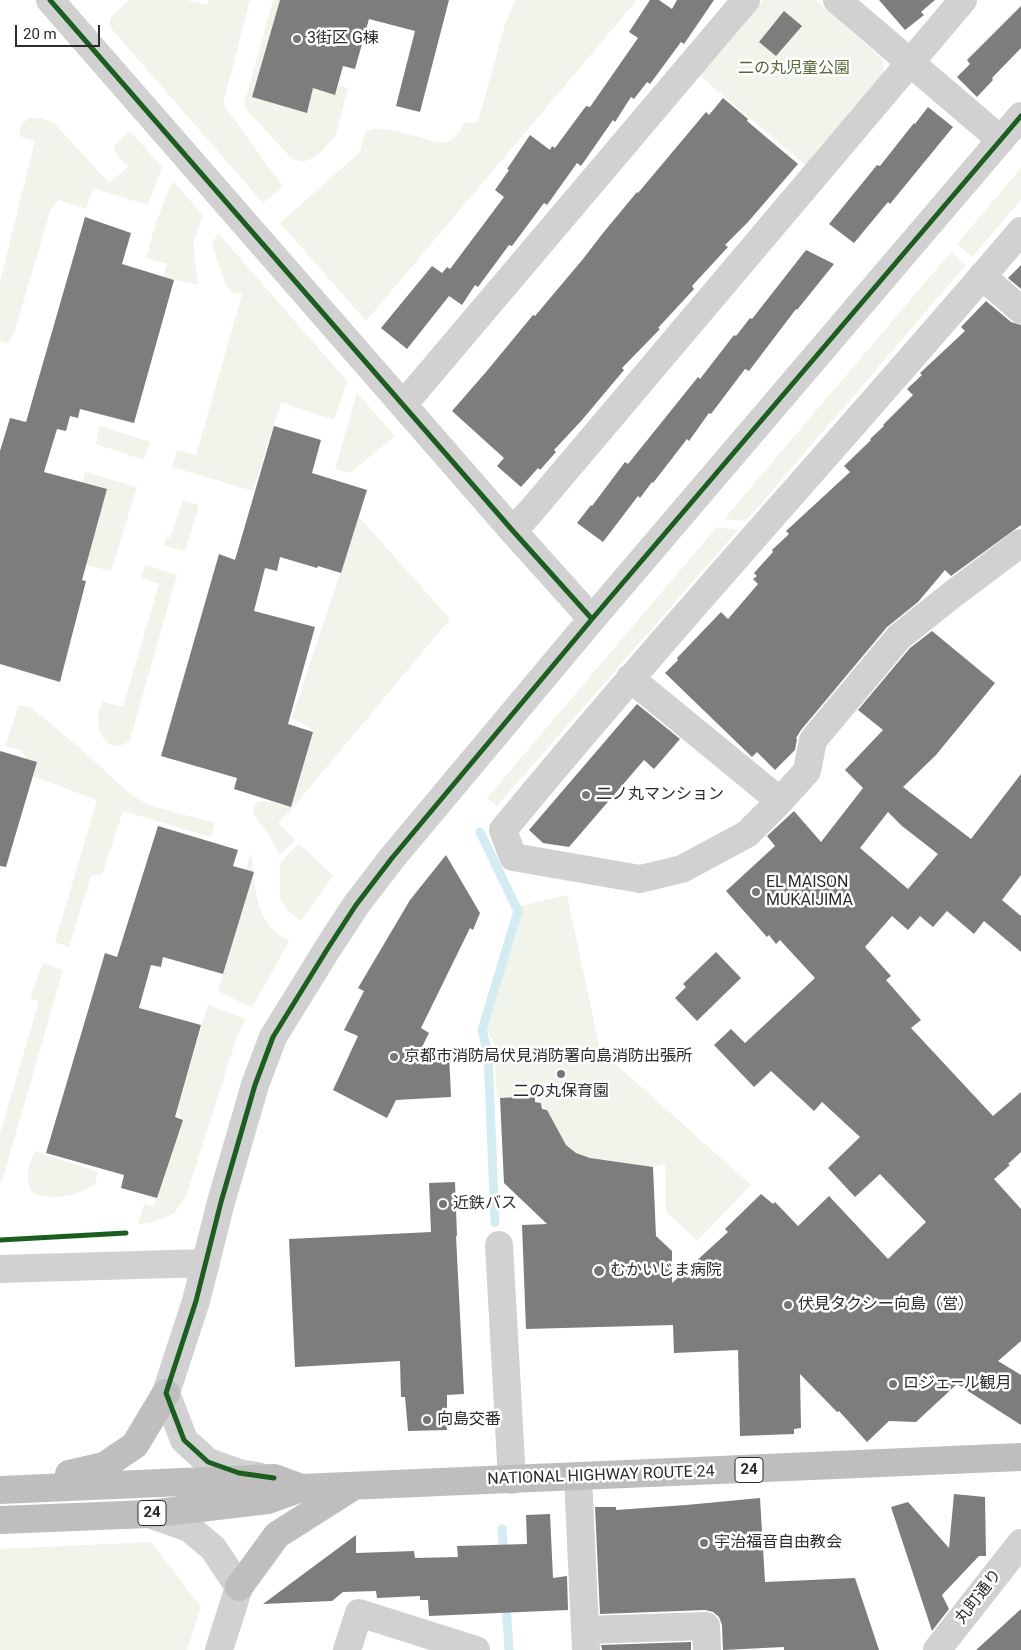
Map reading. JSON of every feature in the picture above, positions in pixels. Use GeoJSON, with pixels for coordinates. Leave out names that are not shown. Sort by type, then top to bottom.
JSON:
{"type":"FeatureCollection","features":[{"type":"Feature","properties":{"kind":"highway"},"geometry":{"type":"LineString","coordinates":[[0,1479],[74,1474],[104,1466],[135,1445],[166,1393]]}},
{"type":"Feature","properties":{"kind":"highway","name":"NATIONAL HIGHWAY ROUTE 24"},"geometry":{"type":"LineString","coordinates":[[0,1520],[150,1514],[268,1500],[301,1488],[1021,1457]]}},
{"type":"Feature","properties":{"kind":"highway","name":"NATIONAL HIGHWAY ROUTE 24"},"geometry":{"type":"LineString","coordinates":[[0,1490],[274,1478],[301,1488]]}},
{"type":"Feature","properties":{"kind":"highway","name":"24"},"geometry":{"type":"LineString","coordinates":[[239,1587],[277,1535],[355,1486]]}},
{"type":"Feature","properties":{"kind":"street"},"geometry":{"type":"LineString","coordinates":[[50,0],[592,619]]}},
{"type":"Feature","properties":{"kind":"street"},"geometry":{"type":"LineString","coordinates":[[403,405],[746,0]]}},
{"type":"Feature","properties":{"kind":"street"},"geometry":{"type":"LineString","coordinates":[[837,0],[1001,140]]}},
{"type":"Feature","properties":{"kind":"street"},"geometry":{"type":"LineString","coordinates":[[513,531],[963,0]]}},
{"type":"Feature","properties":{"kind":"street"},"geometry":{"type":"LineString","coordinates":[[274,1478],[239,1473],[208,1462],[184,1440],[166,1393],[196,1301],[221,1202],[254,1085],[273,1038],[347,920],[392,858],[592,619],[1021,116]]}},
{"type":"Feature","properties":{"kind":"street"},"geometry":{"type":"LineString","coordinates":[[1021,231],[630,678],[503,830],[513,857],[640,879],[682,869],[747,834],[807,771],[813,740],[899,637],[1021,543]]}},
{"type":"Feature","properties":{"kind":"street"},"geometry":{"type":"LineString","coordinates":[[982,276],[1021,310]]}},
{"type":"Feature","properties":{"kind":"street"},"geometry":{"type":"LineString","coordinates":[[630,678],[780,801]]}},
{"type":"Feature","properties":{"kind":"street"},"geometry":{"type":"LineString","coordinates":[[499,1245],[512,1480]]}},
{"type":"Feature","properties":{"kind":"street"},"geometry":{"type":"LineString","coordinates":[[0,1269],[206,1263]]}},
{"type":"Feature","properties":{"kind":"street"},"geometry":{"type":"LineString","coordinates":[[578,1477],[585,1640],[706,1626],[707,1650]]}},
{"type":"Feature","properties":{"kind":"street"},"geometry":{"type":"LineString","coordinates":[[150,1514],[190,1528],[213,1548],[239,1587],[219,1650]]}},
{"type":"Feature","properties":{"kind":"street","name":"丸町通り"},"geometry":{"type":"LineString","coordinates":[[937,1650],[1021,1543]]}},
{"type":"Feature","properties":{"kind":"street"},"geometry":{"type":"LineString","coordinates":[[347,1650],[359,1614],[476,1650]]}},
{"type":"Feature","properties":{"kind":"green space"},"geometry":{"type":"Polygon","coordinates":[[[129,0],[186,0],[208,5],[209,0],[250,0],[223,104],[283,187],[263,203],[109,26],[111,17],[129,0]]]}},
{"type":"Feature","properties":{"kind":"green space"},"geometry":{"type":"Polygon","coordinates":[[[273,0],[280,0],[252,97],[307,113],[313,88],[335,95],[338,85],[348,88],[336,135],[317,156],[303,162],[292,159],[246,109],[245,101],[273,0]]]}},
{"type":"Feature","properties":{"kind":"green space"},"geometry":{"type":"Polygon","coordinates":[[[516,0],[637,0],[366,321],[280,223],[360,152],[363,138],[368,131],[374,129],[392,130],[441,143],[453,139],[465,122],[475,123],[479,119],[505,24],[516,0]]]}},
{"type":"Feature","properties":{"kind":"green space","name":"二の丸児童公園"},"geometry":{"type":"Polygon","coordinates":[[[763,0],[816,0],[883,60],[885,81],[810,169],[699,75],[763,0]]]}},
{"type":"Feature","properties":{"kind":"green space"},"geometry":{"type":"Polygon","coordinates":[[[28,118],[41,118],[54,123],[109,183],[128,167],[114,151],[115,145],[130,131],[162,167],[148,205],[93,188],[86,209],[59,200],[51,208],[15,330],[8,343],[0,341],[0,282],[35,141],[19,136],[21,126],[28,118]]]}},
{"type":"Feature","properties":{"kind":"green space"},"geometry":{"type":"Polygon","coordinates":[[[1021,168],[1021,200],[972,257],[957,244],[1021,168]]]}},
{"type":"Feature","properties":{"kind":"green space"},"geometry":{"type":"Polygon","coordinates":[[[173,181],[203,215],[193,244],[198,285],[163,277],[167,264],[146,258],[156,222],[173,181]]]}},
{"type":"Feature","properties":{"kind":"green space"},"geometry":{"type":"Polygon","coordinates":[[[218,233],[347,381],[334,420],[281,402],[253,491],[172,467],[177,450],[196,455],[242,294],[232,292],[226,286],[212,244],[218,233]]]}},
{"type":"Feature","properties":{"kind":"green space"},"geometry":{"type":"Polygon","coordinates":[[[951,252],[966,265],[746,521],[724,519],[951,252]]]}},
{"type":"Feature","properties":{"kind":"green space"},"geometry":{"type":"Polygon","coordinates":[[[357,393],[395,436],[350,473],[335,469],[357,393]]]}},
{"type":"Feature","properties":{"kind":"green space"},"geometry":{"type":"Polygon","coordinates":[[[100,426],[150,442],[144,460],[96,444],[100,426]]]}},
{"type":"Feature","properties":{"kind":"green space"},"geometry":{"type":"Polygon","coordinates":[[[85,472],[137,487],[111,571],[86,565],[107,490],[82,483],[85,472]]]}},
{"type":"Feature","properties":{"kind":"green space"},"geometry":{"type":"Polygon","coordinates":[[[183,500],[199,505],[185,551],[163,545],[166,537],[170,538],[183,500]]]}},
{"type":"Feature","properties":{"kind":"green space"},"geometry":{"type":"Polygon","coordinates":[[[359,517],[450,619],[278,823],[295,840],[279,855],[270,837],[253,813],[257,803],[261,801],[291,807],[313,730],[292,718],[359,517]]]}},
{"type":"Feature","properties":{"kind":"green space"},"geometry":{"type":"Polygon","coordinates":[[[717,527],[738,530],[497,806],[487,798],[717,527]]]}},
{"type":"Feature","properties":{"kind":"green space"},"geometry":{"type":"Polygon","coordinates":[[[145,565],[177,575],[130,740],[117,746],[111,745],[106,742],[100,731],[98,715],[102,701],[123,707],[159,584],[141,578],[145,565]]]}},
{"type":"Feature","properties":{"kind":"green space"},"geometry":{"type":"Polygon","coordinates":[[[19,705],[30,707],[81,749],[129,793],[148,805],[215,823],[211,837],[123,811],[102,875],[91,875],[69,947],[55,942],[97,800],[33,776],[37,762],[27,759],[21,750],[5,746],[19,705]]]}},
{"type":"Feature","properties":{"kind":"green space"},"geometry":{"type":"Polygon","coordinates":[[[299,843],[333,876],[301,921],[287,910],[280,898],[280,864],[299,843]]]}},
{"type":"Feature","properties":{"kind":"green space"},"geometry":{"type":"Polygon","coordinates":[[[251,852],[253,865],[253,873],[246,870],[251,852]]]}},
{"type":"Feature","properties":{"kind":"green space"},"geometry":{"type":"Polygon","coordinates":[[[254,874],[258,903],[262,914],[277,933],[289,941],[252,1008],[218,991],[254,874]]]}},
{"type":"Feature","properties":{"kind":"green space","name":"二の丸保育園"},"geometry":{"type":"Polygon","coordinates":[[[567,895],[600,1050],[751,1185],[697,1241],[666,1211],[665,1164],[653,1167],[590,1158],[576,1153],[566,1145],[547,1110],[535,1096],[497,1098],[494,1043],[485,1028],[520,906],[567,895]]]}},
{"type":"Feature","properties":{"kind":"green space"},"geometry":{"type":"Polygon","coordinates":[[[43,963],[63,970],[2,1181],[0,1182],[0,1134],[39,1001],[30,998],[43,963]]]}},
{"type":"Feature","properties":{"kind":"green space"},"geometry":{"type":"Polygon","coordinates":[[[208,1005],[246,1019],[237,1036],[186,1197],[173,1214],[150,1223],[138,1224],[144,1204],[154,1207],[182,1120],[177,1109],[208,1005]]]}},
{"type":"Feature","properties":{"kind":"green space"},"geometry":{"type":"Polygon","coordinates":[[[35,1151],[98,1172],[95,1185],[65,1196],[49,1197],[32,1193],[28,1172],[35,1151]]]}},
{"type":"Feature","properties":{"kind":"green space"},"geometry":{"type":"Polygon","coordinates":[[[151,1542],[201,1607],[187,1650],[0,1650],[0,1549],[151,1542]]]}},
{"type":"Feature","properties":{"kind":"building"},"geometry":{"type":"Polygon","coordinates":[[[280,0],[449,0],[420,112],[396,106],[415,31],[369,19],[355,69],[343,66],[335,95],[313,88],[307,113],[252,97],[280,0]]]}},
{"type":"Feature","properties":{"kind":"building"},"geometry":{"type":"Polygon","coordinates":[[[650,0],[659,0],[672,9],[677,0],[714,0],[684,44],[681,42],[650,84],[647,82],[634,99],[631,97],[615,122],[613,120],[581,166],[577,163],[547,205],[544,203],[512,246],[509,245],[478,287],[475,285],[462,305],[449,296],[407,349],[381,328],[432,266],[442,273],[447,267],[450,269],[504,197],[495,190],[530,135],[550,150],[552,146],[555,148],[586,106],[590,107],[638,38],[629,32],[650,0]]]}},
{"type":"Feature","properties":{"kind":"building"},"geometry":{"type":"Polygon","coordinates":[[[879,0],[935,0],[921,12],[924,15],[905,30],[879,0]]]}},
{"type":"Feature","properties":{"kind":"building"},"geometry":{"type":"Polygon","coordinates":[[[1021,6],[1021,48],[992,78],[993,80],[977,97],[957,77],[970,64],[967,60],[1021,6]]]}},
{"type":"Feature","properties":{"kind":"building"},"geometry":{"type":"Polygon","coordinates":[[[784,11],[802,26],[776,56],[759,42],[784,11]]]}},
{"type":"Feature","properties":{"kind":"building"},"geometry":{"type":"Polygon","coordinates":[[[723,98],[798,164],[748,222],[725,245],[728,247],[692,286],[694,289],[658,328],[660,329],[622,368],[624,370],[554,450],[556,452],[521,487],[497,466],[504,458],[452,411],[533,315],[535,316],[706,112],[709,115],[723,98]]]}},
{"type":"Feature","properties":{"kind":"building"},"geometry":{"type":"Polygon","coordinates":[[[928,107],[953,127],[890,204],[888,202],[854,243],[829,224],[928,107]]]}},
{"type":"Feature","properties":{"kind":"building"},"geometry":{"type":"Polygon","coordinates":[[[85,217],[131,233],[122,264],[174,280],[134,423],[80,409],[78,418],[70,416],[66,431],[57,429],[44,472],[107,489],[82,580],[86,581],[60,682],[0,664],[0,451],[10,418],[26,422],[85,217]]]}},
{"type":"Feature","properties":{"kind":"building"},"geometry":{"type":"Polygon","coordinates":[[[806,250],[834,264],[796,309],[749,371],[745,369],[689,441],[687,439],[640,498],[638,496],[603,542],[577,523],[625,462],[628,464],[698,377],[700,379],[734,335],[736,336],[750,318],[752,319],[806,250]]]}},
{"type":"Feature","properties":{"kind":"building"},"geometry":{"type":"Polygon","coordinates":[[[1021,265],[1021,289],[1008,278],[1021,265]]]}},
{"type":"Feature","properties":{"kind":"building"},"geometry":{"type":"Polygon","coordinates":[[[986,301],[1011,322],[1021,325],[1021,525],[951,576],[945,570],[918,602],[887,627],[801,730],[796,738],[795,750],[775,770],[757,752],[752,757],[665,673],[721,612],[728,619],[758,584],[753,579],[757,576],[754,573],[773,552],[772,550],[789,534],[786,531],[850,472],[844,466],[913,395],[907,389],[922,375],[920,373],[965,331],[961,327],[986,301]]]}},
{"type":"Feature","properties":{"kind":"building"},"geometry":{"type":"Polygon","coordinates":[[[274,426],[321,440],[312,473],[367,490],[341,573],[280,557],[277,571],[265,568],[254,611],[315,627],[288,724],[313,732],[291,807],[234,789],[237,778],[161,756],[219,554],[235,560],[274,426]]]}},
{"type":"Feature","properties":{"kind":"building"},"geometry":{"type":"Polygon","coordinates":[[[932,631],[995,683],[936,755],[903,787],[971,839],[1021,774],[1021,875],[1002,900],[1021,916],[1021,952],[984,921],[974,934],[947,911],[933,927],[920,916],[908,930],[892,916],[865,947],[891,976],[886,980],[921,1020],[911,1028],[993,1116],[1021,1092],[1021,1152],[994,1179],[1021,1209],[1021,1341],[998,1361],[1021,1375],[1021,1425],[957,1384],[916,1422],[889,1421],[867,1442],[839,1411],[837,1412],[800,1374],[801,1428],[794,1429],[794,1434],[740,1436],[738,1350],[674,1353],[673,1325],[526,1329],[522,1225],[547,1224],[504,1183],[500,1098],[535,1096],[535,1102],[541,1103],[542,1109],[547,1110],[566,1145],[576,1153],[590,1158],[653,1167],[656,1236],[672,1251],[672,1283],[728,1232],[725,1229],[761,1194],[773,1204],[775,1202],[798,1226],[829,1196],[888,1259],[926,1222],[880,1174],[855,1197],[828,1168],[860,1137],[822,1102],[814,1111],[771,1071],[754,1087],[714,1045],[731,1029],[745,1043],[815,978],[780,940],[776,944],[769,935],[767,937],[726,891],[775,846],[767,836],[794,811],[821,842],[863,788],[845,770],[883,730],[858,710],[910,648],[932,631]],[[888,812],[860,848],[908,889],[938,854],[902,826],[888,812]]]}},
{"type":"Feature","properties":{"kind":"building","name":"二ノ丸マンション"},"geometry":{"type":"Polygon","coordinates":[[[637,704],[680,739],[654,769],[644,760],[569,847],[543,843],[529,830],[637,704]]]}},
{"type":"Feature","properties":{"kind":"building"},"geometry":{"type":"Polygon","coordinates":[[[0,751],[37,762],[6,867],[0,866],[0,751]]]}},
{"type":"Feature","properties":{"kind":"building"},"geometry":{"type":"Polygon","coordinates":[[[158,826],[238,850],[233,866],[254,872],[223,974],[163,957],[161,967],[151,965],[139,1008],[201,1025],[175,1117],[183,1120],[157,1198],[121,1188],[124,1175],[46,1153],[105,953],[117,957],[158,826]]]}},
{"type":"Feature","properties":{"kind":"building"},"geometry":{"type":"Polygon","coordinates":[[[446,855],[480,913],[473,930],[470,928],[421,1028],[429,1033],[418,1055],[449,1053],[451,1097],[396,1100],[387,1118],[333,1090],[358,1036],[344,1030],[364,991],[358,988],[410,900],[446,855]]]}},
{"type":"Feature","properties":{"kind":"building"},"geometry":{"type":"Polygon","coordinates":[[[716,952],[741,978],[697,1021],[675,998],[686,987],[683,984],[716,952]]]}},
{"type":"Feature","properties":{"kind":"building"},"geometry":{"type":"Polygon","coordinates":[[[455,1182],[464,1394],[447,1395],[447,1430],[408,1431],[405,1397],[401,1397],[400,1361],[295,1367],[289,1239],[431,1232],[429,1183],[455,1182]]]}},
{"type":"Feature","properties":{"kind":"building"},"geometry":{"type":"Polygon","coordinates":[[[954,1494],[985,1497],[986,1556],[979,1556],[942,1595],[949,1609],[932,1631],[891,1507],[908,1502],[949,1548],[954,1494]]]}},
{"type":"Feature","properties":{"kind":"building"},"geometry":{"type":"Polygon","coordinates":[[[760,1498],[765,1582],[855,1578],[879,1650],[784,1650],[784,1647],[723,1650],[722,1625],[719,1617],[713,1612],[705,1610],[600,1614],[595,1507],[616,1507],[616,1510],[760,1498]]]}},
{"type":"Feature","properties":{"kind":"building"},"geometry":{"type":"Polygon","coordinates":[[[550,1514],[553,1578],[567,1576],[568,1610],[429,1616],[428,1600],[420,1600],[420,1596],[377,1598],[376,1591],[343,1592],[332,1601],[263,1604],[356,1535],[356,1553],[414,1551],[415,1558],[458,1557],[457,1546],[527,1544],[526,1515],[550,1514]]]}},
{"type":"Feature","properties":{"kind":"building"},"geometry":{"type":"Polygon","coordinates":[[[1021,1609],[1021,1650],[976,1650],[1021,1609]]]}},
{"type":"Feature","properties":{"kind":"building"},"geometry":{"type":"Polygon","coordinates":[[[691,1642],[691,1650],[602,1650],[601,1645],[691,1642]]]}},
{"type":"Feature","properties":{"kind":"waterway"},"geometry":{"type":"LineString","coordinates":[[480,832],[518,911],[482,1030],[488,1053],[495,1223]]}},
{"type":"Feature","properties":{"kind":"waterway"},"geometry":{"type":"LineString","coordinates":[[502,1529],[504,1556]]}},
{"type":"Feature","properties":{"kind":"waterway"},"geometry":{"type":"LineString","coordinates":[[506,1602],[509,1650]]}},
{"type":"Feature","properties":{"kind":"cycle path"},"geometry":{"type":"LineString","coordinates":[[50,0],[592,619]]}},
{"type":"Feature","properties":{"kind":"cycle path"},"geometry":{"type":"LineString","coordinates":[[274,1478],[239,1473],[208,1462],[184,1440],[166,1393],[196,1301],[221,1202],[255,1085],[273,1037],[356,905],[392,858],[592,619],[1021,116]]}},
{"type":"Feature","properties":{"kind":"cycle path"},"geometry":{"type":"LineString","coordinates":[[0,1240],[126,1233]]}},
{"type":"Feature","properties":{"kind":"place","name":"3街区 G棟"},"geometry":{"type":"Point","coordinates":[297,39]}},
{"type":"Feature","properties":{"kind":"place","name":"二ノ丸マンション"},"geometry":{"type":"Point","coordinates":[586,795]}},
{"type":"Feature","properties":{"kind":"place","name":"EL MAISON MUKAIJIMA"},"geometry":{"type":"Point","coordinates":[756,892]}},
{"type":"Feature","properties":{"kind":"place","name":"京都市消防局伏見消防署向島消防出張所"},"geometry":{"type":"Point","coordinates":[394,1057]}},
{"type":"Feature","properties":{"kind":"place","name":"二の丸保育園"},"geometry":{"type":"Point","coordinates":[561,1074]}},
{"type":"Feature","properties":{"kind":"place","name":"近鉄バス"},"geometry":{"type":"Point","coordinates":[443,1204]}},
{"type":"Feature","properties":{"kind":"place","name":"むかいじま病院"},"geometry":{"type":"Point","coordinates":[599,1271]}},
{"type":"Feature","properties":{"kind":"place","name":"伏見タクシー向島（営）"},"geometry":{"type":"Point","coordinates":[788,1305]}},
{"type":"Feature","properties":{"kind":"place","name":"ロジェ―ル観月"},"geometry":{"type":"Point","coordinates":[893,1384]}},
{"type":"Feature","properties":{"kind":"place","name":"向島交番"},"geometry":{"type":"Point","coordinates":[427,1420]}},
{"type":"Feature","properties":{"kind":"place","name":"宇治福音自由教会"},"geometry":{"type":"Point","coordinates":[704,1543]}}]}
